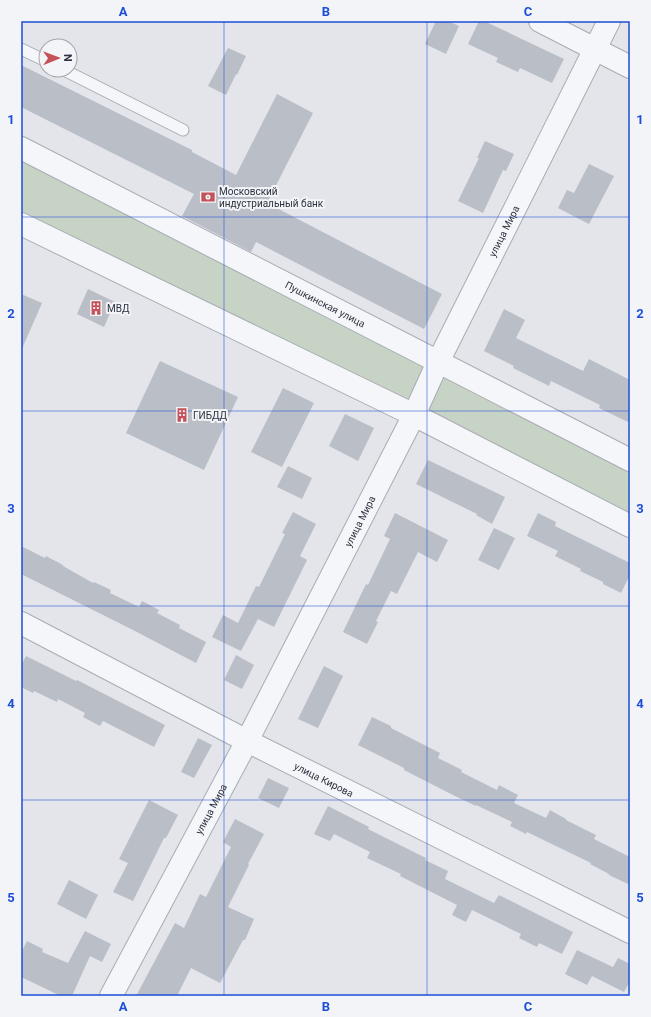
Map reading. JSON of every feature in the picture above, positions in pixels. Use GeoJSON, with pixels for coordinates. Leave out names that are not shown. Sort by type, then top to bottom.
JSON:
{"type":"FeatureCollection","features":[{"type":"Feature","properties":{"kind":"street"},"geometry":{"type":"LineString","coordinates":[[540,21],[630,67]]}},
{"type":"Feature","properties":{"kind":"street","name":"улица Мира"},"geometry":{"type":"LineString","coordinates":[[111,996],[247,741],[414,415],[438,362],[609,21]]}},
{"type":"Feature","properties":{"kind":"street","name":"Пушкинская улица"},"geometry":{"type":"LineString","coordinates":[[21,148],[630,460]]}},
{"type":"Feature","properties":{"kind":"street"},"geometry":{"type":"LineString","coordinates":[[21,224],[414,415],[630,526]]}},
{"type":"Feature","properties":{"kind":"street","name":"улица Кирова"},"geometry":{"type":"LineString","coordinates":[[21,623],[247,741],[630,932]]}},
{"type":"Feature","properties":{"kind":"lane"},"geometry":{"type":"LineString","coordinates":[[21,49],[38,57]]}},
{"type":"Feature","properties":{"kind":"lane"},"geometry":{"type":"LineString","coordinates":[[78,77],[184,130]]}},
{"type":"Feature","properties":{"kind":"green space"},"geometry":{"type":"Polygon","coordinates":[[[21,158],[432,364],[411,408],[21,216],[21,158]]]}},
{"type":"Feature","properties":{"kind":"green space"},"geometry":{"type":"Polygon","coordinates":[[[444,374],[630,470],[630,513],[426,409],[444,374]]]}},
{"type":"Feature","properties":{"kind":"building"},"geometry":{"type":"Polygon","coordinates":[[[436,21],[448,21],[459,26],[446,54],[425,44],[436,21]]]}},
{"type":"Feature","properties":{"kind":"building"},"geometry":{"type":"Polygon","coordinates":[[[479,21],[484,21],[564,59],[552,83],[520,68],[518,72],[496,62],[498,58],[468,44],[479,21]]]}},
{"type":"Feature","properties":{"kind":"building"},"geometry":{"type":"Polygon","coordinates":[[[228,48],[246,56],[226,95],[208,86],[228,48]]]}},
{"type":"Feature","properties":{"kind":"building"},"geometry":{"type":"Polygon","coordinates":[[[21,65],[38,73],[38,78],[47,78],[192,150],[192,152],[236,175],[277,94],[313,113],[267,203],[442,294],[424,329],[256,242],[251,252],[182,216],[194,194],[21,107],[21,65]]]}},
{"type":"Feature","properties":{"kind":"building"},"geometry":{"type":"Polygon","coordinates":[[[485,141],[514,154],[506,171],[503,170],[483,213],[458,201],[479,158],[477,158],[485,141]]]}},
{"type":"Feature","properties":{"kind":"building"},"geometry":{"type":"Polygon","coordinates":[[[589,164],[614,176],[589,224],[558,208],[567,190],[574,193],[589,164]]]}},
{"type":"Feature","properties":{"kind":"building","name":"МВД"},"geometry":{"type":"Polygon","coordinates":[[[88,289],[115,302],[104,327],[77,314],[88,289]]]}},
{"type":"Feature","properties":{"kind":"building"},"geometry":{"type":"Polygon","coordinates":[[[21,294],[42,303],[21,351],[21,294]]]}},
{"type":"Feature","properties":{"kind":"building"},"geometry":{"type":"Polygon","coordinates":[[[504,309],[525,320],[516,338],[583,371],[589,359],[630,380],[630,423],[599,408],[600,405],[551,381],[549,386],[513,368],[514,366],[484,351],[504,309]]]}},
{"type":"Feature","properties":{"kind":"building","name":"ГИБДД"},"geometry":{"type":"Polygon","coordinates":[[[160,361],[238,397],[204,470],[126,433],[160,361]]]}},
{"type":"Feature","properties":{"kind":"building"},"geometry":{"type":"Polygon","coordinates":[[[283,388],[314,403],[282,467],[251,452],[283,388]]]}},
{"type":"Feature","properties":{"kind":"building"},"geometry":{"type":"Polygon","coordinates":[[[345,414],[374,428],[358,461],[329,446],[345,414]]]}},
{"type":"Feature","properties":{"kind":"building"},"geometry":{"type":"Polygon","coordinates":[[[428,460],[505,497],[492,524],[476,515],[477,514],[416,484],[428,460]]]}},
{"type":"Feature","properties":{"kind":"building"},"geometry":{"type":"Polygon","coordinates":[[[288,466],[312,478],[302,499],[277,487],[288,466]]]}},
{"type":"Feature","properties":{"kind":"building"},"geometry":{"type":"Polygon","coordinates":[[[293,512],[316,524],[300,556],[307,560],[274,627],[258,619],[241,651],[212,637],[223,615],[238,623],[256,586],[259,587],[285,534],[282,533],[293,512]]]}},
{"type":"Feature","properties":{"kind":"building"},"geometry":{"type":"Polygon","coordinates":[[[395,513],[448,540],[437,562],[418,552],[397,594],[391,591],[376,621],[378,622],[367,644],[343,632],[390,539],[384,536],[395,513]]]}},
{"type":"Feature","properties":{"kind":"building"},"geometry":{"type":"Polygon","coordinates":[[[538,513],[556,522],[555,526],[630,563],[630,575],[621,593],[580,571],[581,569],[555,556],[558,551],[527,536],[538,513]]]}},
{"type":"Feature","properties":{"kind":"building"},"geometry":{"type":"Polygon","coordinates":[[[494,528],[515,538],[499,570],[478,560],[494,528]]]}},
{"type":"Feature","properties":{"kind":"building"},"geometry":{"type":"Polygon","coordinates":[[[21,546],[45,558],[46,556],[93,583],[94,582],[111,590],[110,593],[139,607],[142,601],[159,610],[157,613],[180,625],[179,628],[206,642],[196,663],[21,574],[21,546]]]}},
{"type":"Feature","properties":{"kind":"building"},"geometry":{"type":"Polygon","coordinates":[[[236,655],[254,665],[242,689],[224,680],[236,655]]]}},
{"type":"Feature","properties":{"kind":"building"},"geometry":{"type":"Polygon","coordinates":[[[26,656],[165,725],[154,747],[103,721],[100,726],[83,717],[85,713],[58,699],[57,702],[34,691],[33,693],[21,687],[21,665],[26,656]]]}},
{"type":"Feature","properties":{"kind":"building"},"geometry":{"type":"Polygon","coordinates":[[[324,666],[343,676],[318,728],[298,719],[324,666]]]}},
{"type":"Feature","properties":{"kind":"building"},"geometry":{"type":"Polygon","coordinates":[[[372,717],[440,753],[438,758],[462,770],[461,772],[497,790],[499,785],[518,795],[514,803],[546,818],[550,810],[596,835],[594,839],[630,857],[630,885],[609,875],[590,864],[591,863],[527,832],[526,834],[510,826],[512,822],[455,796],[358,745],[372,717]]]}},
{"type":"Feature","properties":{"kind":"building"},"geometry":{"type":"Polygon","coordinates":[[[198,738],[212,745],[194,778],[181,772],[198,738]]]}},
{"type":"Feature","properties":{"kind":"building"},"geometry":{"type":"Polygon","coordinates":[[[268,778],[289,788],[279,808],[258,798],[268,778]]]}},
{"type":"Feature","properties":{"kind":"building"},"geometry":{"type":"Polygon","coordinates":[[[149,800],[178,815],[166,838],[164,838],[133,901],[113,892],[128,863],[119,859],[149,800]]]}},
{"type":"Feature","properties":{"kind":"building"},"geometry":{"type":"Polygon","coordinates":[[[328,806],[369,827],[368,829],[426,858],[425,860],[448,871],[445,879],[494,903],[499,895],[573,932],[562,954],[539,943],[537,947],[519,938],[521,934],[472,910],[466,922],[452,915],[457,905],[400,876],[401,874],[367,858],[370,852],[334,834],[330,841],[314,834],[328,806]]]}},
{"type":"Feature","properties":{"kind":"building"},"geometry":{"type":"Polygon","coordinates":[[[235,819],[264,834],[228,907],[254,919],[245,940],[243,940],[220,983],[191,968],[177,996],[136,996],[175,923],[184,928],[200,894],[206,897],[231,847],[223,842],[235,819]]]}},
{"type":"Feature","properties":{"kind":"building"},"geometry":{"type":"Polygon","coordinates":[[[69,880],[98,895],[86,919],[57,904],[69,880]]]}},
{"type":"Feature","properties":{"kind":"building"},"geometry":{"type":"Polygon","coordinates":[[[85,931],[111,944],[102,962],[90,956],[72,996],[61,996],[21,977],[21,953],[27,941],[43,949],[42,952],[68,963],[85,931]]]}},
{"type":"Feature","properties":{"kind":"building"},"geometry":{"type":"Polygon","coordinates":[[[577,950],[613,967],[618,958],[630,964],[630,981],[624,992],[592,976],[587,985],[565,974],[577,950]]]}},
{"type":"Feature","properties":{"kind":"place","name":"Московский индустриальный банк"},"geometry":{"type":"Point","coordinates":[208,197]}},
{"type":"Feature","properties":{"kind":"place","name":"МВД"},"geometry":{"type":"Point","coordinates":[96,308]}},
{"type":"Feature","properties":{"kind":"place","name":"ГИБДД"},"geometry":{"type":"Point","coordinates":[182,415]}}]}
